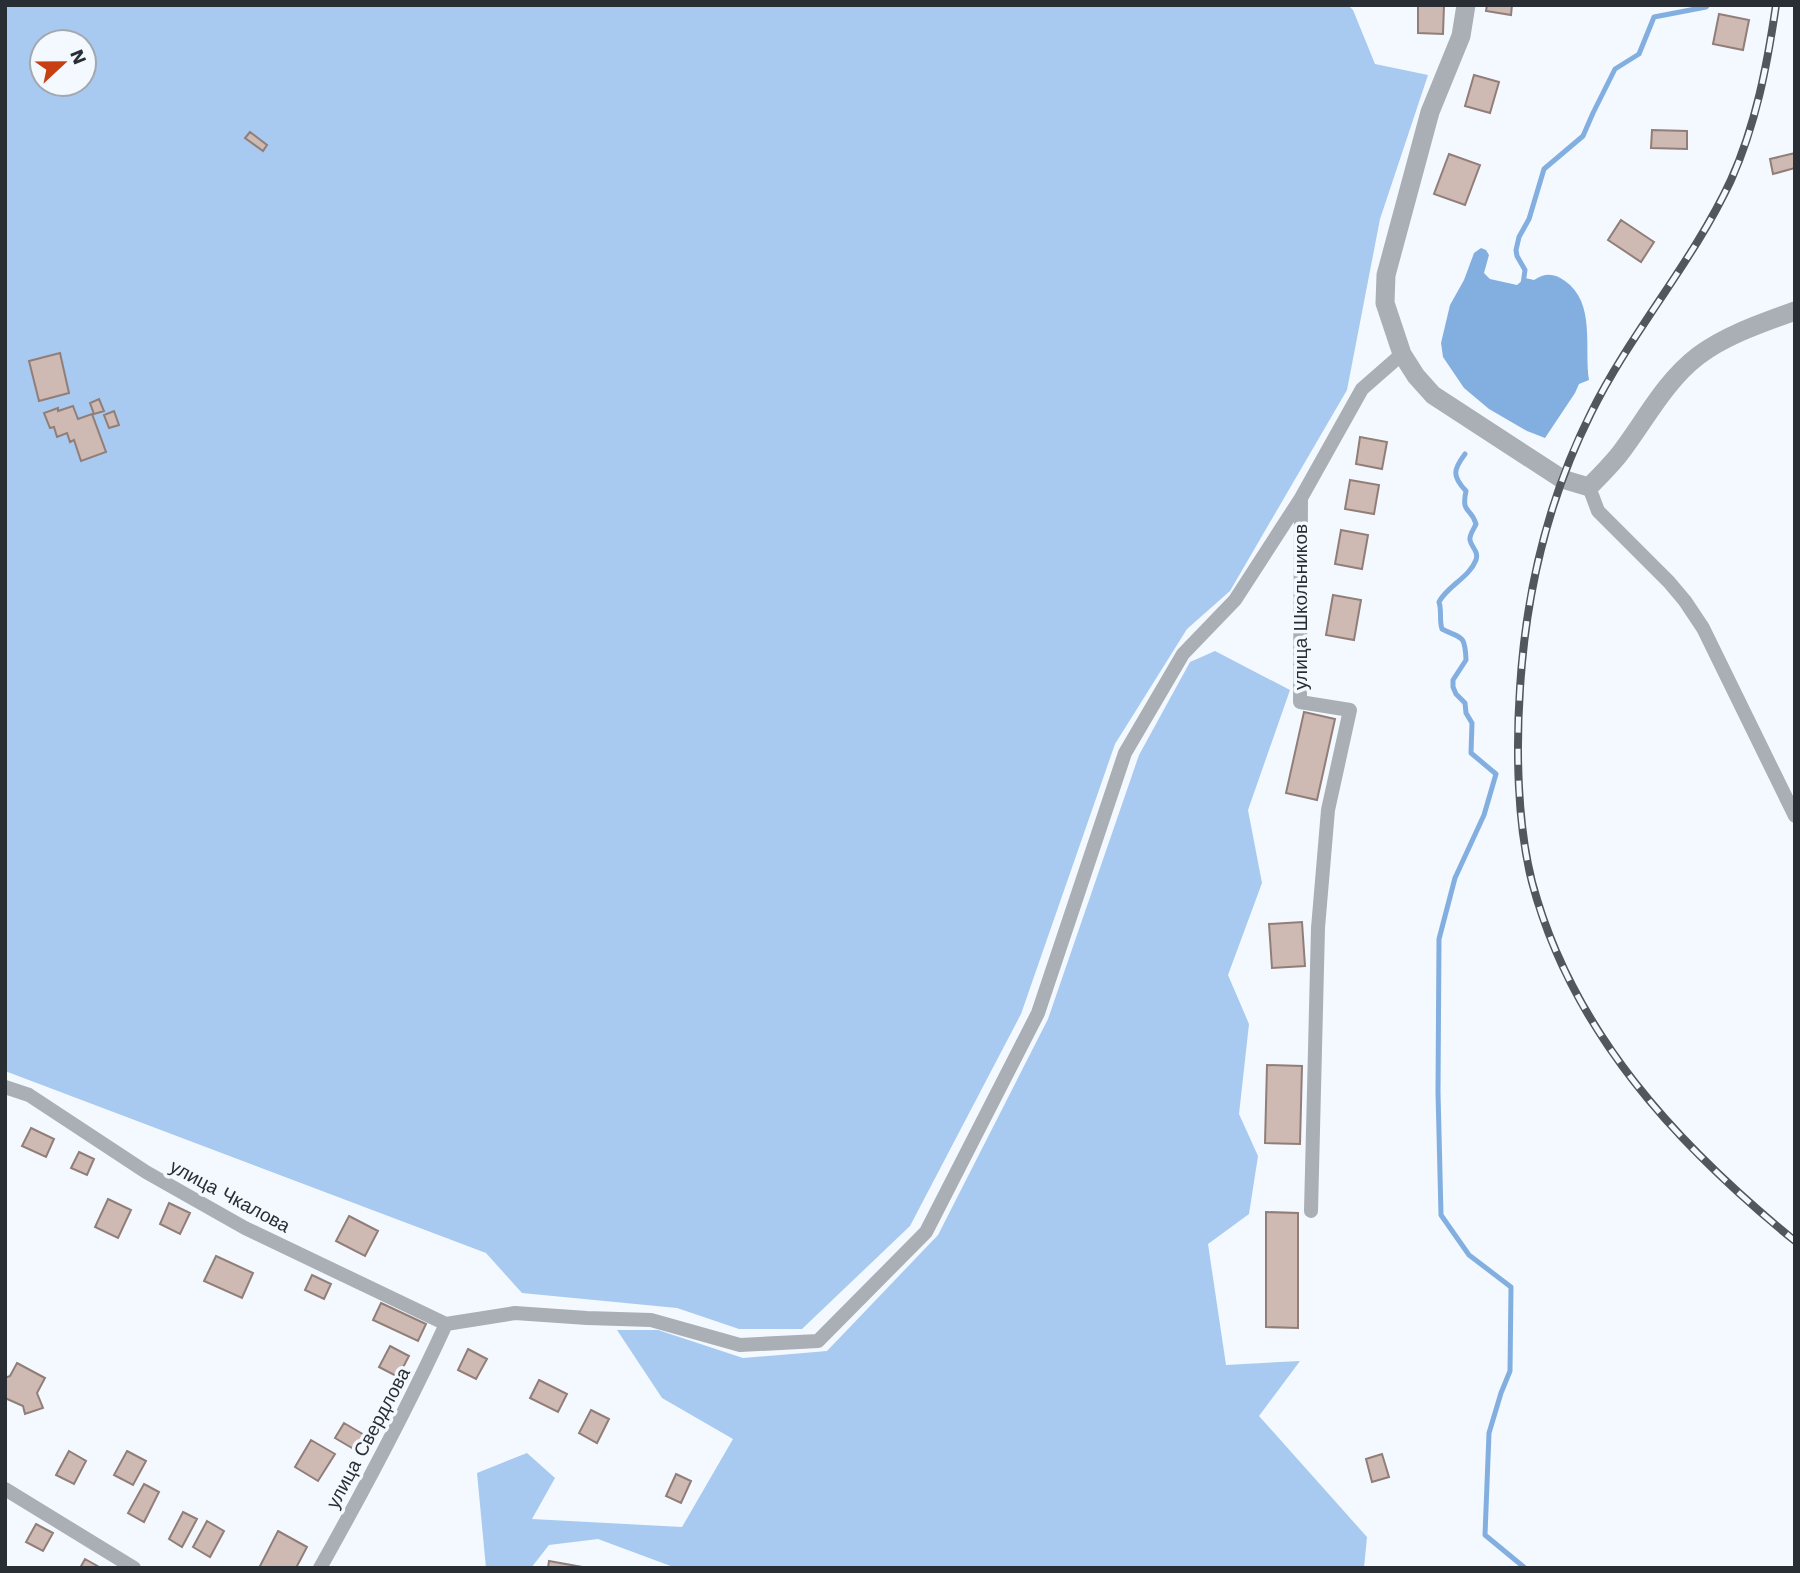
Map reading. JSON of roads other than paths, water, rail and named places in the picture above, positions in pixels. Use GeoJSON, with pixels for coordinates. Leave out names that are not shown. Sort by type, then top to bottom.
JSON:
{"type":"FeatureCollection","features":[{"type":"Feature","properties":{"kind":"street"},"geometry":{"type":"LineString","coordinates":[[1466,5],[1461,36],[1430,112],[1386,275],[1385,303],[1402,354],[1416,376],[1433,395],[1562,479],[1588,487]]}},
{"type":"Feature","properties":{"kind":"street"},"geometry":{"type":"LineString","coordinates":[[1588,487],[1618,456],[1681,371],[1699,355],[1738,333],[1795,311]]}},
{"type":"Feature","properties":{"kind":"street","name":"улица Школьников"},"geometry":{"type":"LineString","coordinates":[[1311,1211],[1318,928],[1328,810],[1350,710],[1300,702],[1301,498],[1362,389],[1402,354]]}},
{"type":"Feature","properties":{"kind":"street"},"geometry":{"type":"LineString","coordinates":[[1588,487],[1598,511],[1669,582],[1703,628],[1795,816]]}},
{"type":"Feature","properties":{"kind":"street"},"geometry":{"type":"LineString","coordinates":[[446,1324],[515,1313],[651,1320],[740,1345],[818,1341],[926,1232],[1038,1013],[1125,753],[1183,654],[1235,600],[1301,498]]}},
{"type":"Feature","properties":{"kind":"street","name":"улица Чкалова"},"geometry":{"type":"LineString","coordinates":[[5,1087],[29,1096],[146,1172],[245,1228],[446,1324]]}},
{"type":"Feature","properties":{"kind":"street","name":"улица Свердлова"},"geometry":{"type":"LineString","coordinates":[[320,1568],[365,1488],[446,1324]]}},
{"type":"Feature","properties":{"kind":"street"},"geometry":{"type":"LineString","coordinates":[[5,1489],[134,1568]]}},
{"type":"Feature","properties":{"kind":"waterway"},"geometry":{"type":"LineString","coordinates":[[1523,284],[1525,270],[1516,250],[1519,237],[1529,219],[1544,169],[1583,136],[1615,69],[1639,54],[1654,17],[1708,5]]}},
{"type":"Feature","properties":{"kind":"waterway"},"geometry":{"type":"LineString","coordinates":[[1465,454],[1456,469],[1456,477],[1466,491],[1466,507],[1476,524],[1470,538],[1477,557],[1468,572],[1439,602],[1442,629],[1461,638],[1464,645],[1466,660],[1453,680],[1453,687],[1465,703],[1466,713],[1472,723],[1471,753],[1496,774],[1484,815],[1455,878],[1439,939],[1438,1092],[1441,1215],[1469,1255],[1511,1287],[1510,1371],[1489,1433],[1485,1535],[1525,1568]]}},
{"type":"Feature","properties":{"kind":"railway"},"geometry":{"type":"LineString","coordinates":[[1776,5],[1759,94],[1747,138],[1731,180],[1699,240],[1607,383],[1576,446],[1551,512],[1534,581],[1523,652],[1518,760],[1523,835],[1532,882],[1550,937],[1573,988],[1634,1082],[1670,1125],[1710,1166],[1795,1241]]}}]}
